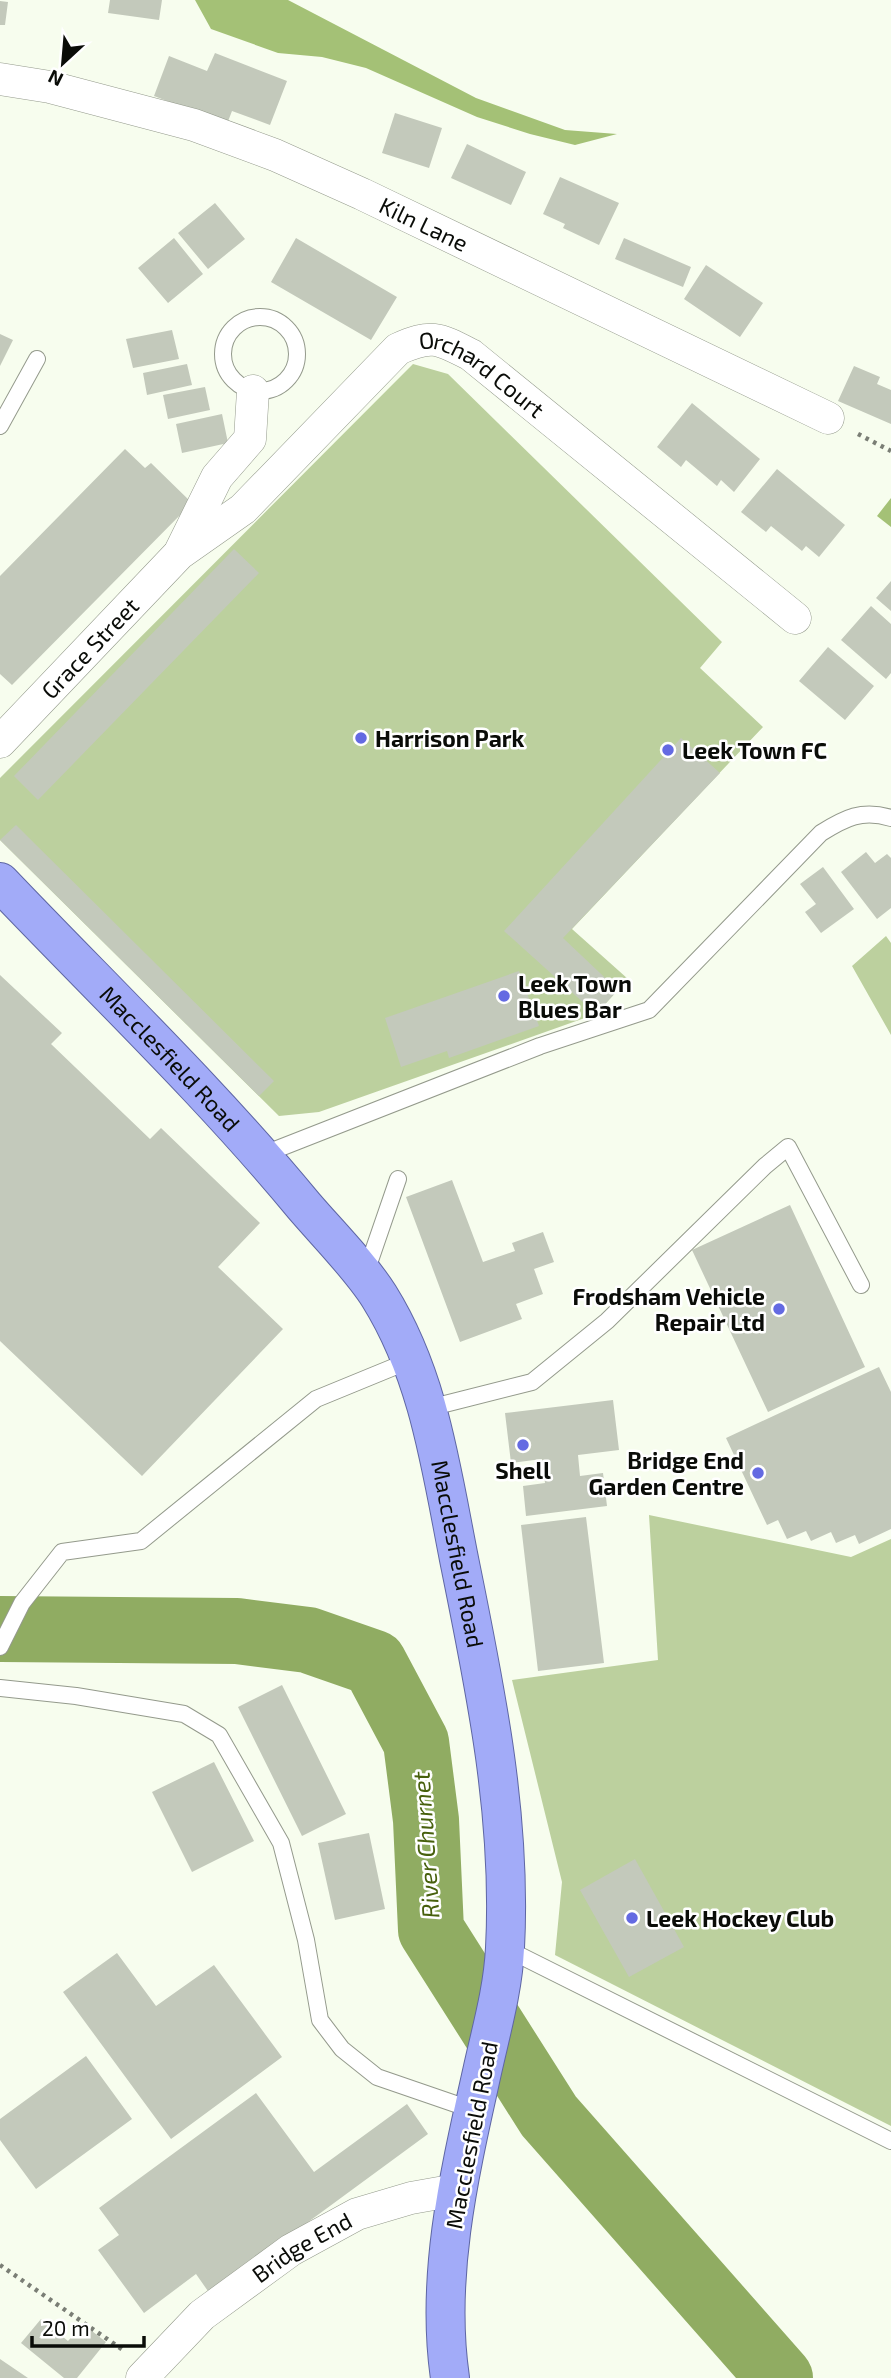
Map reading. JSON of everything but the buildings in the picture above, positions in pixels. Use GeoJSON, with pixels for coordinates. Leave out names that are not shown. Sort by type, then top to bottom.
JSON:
{"type":"FeatureCollection","features":[{"type":"Feature","properties":{"kind":"highway","name":"Macclesfield Road"},"geometry":{"type":"LineString","coordinates":[[0,882],[262,1155],[378,1294],[412,1360],[429,1408],[487,1699],[498,1772],[507,1873],[504,1964],[456,2190],[447,2284],[445,2346],[450,2378]]}},
{"type":"Feature","properties":{"kind":"street","name":"Kiln Lane"},"geometry":{"type":"LineString","coordinates":[[0,79],[50,87],[194,125],[275,155],[362,194],[828,418]]}},
{"type":"Feature","properties":{"kind":"street","name":"Orchard Court"},"geometry":{"type":"LineString","coordinates":[[179,554],[243,509],[398,349],[422,339],[444,341],[471,355],[795,618]]}},
{"type":"Feature","properties":{"kind":"street"},"geometry":{"type":"LineString","coordinates":[[179,554],[217,477],[250,439],[253,391]]}},
{"type":"Feature","properties":{"kind":"street","name":"Grace Street"},"geometry":{"type":"LineString","coordinates":[[0,742],[179,554]]}},
{"type":"Feature","properties":{"kind":"street","name":"Bridge End"},"geometry":{"type":"LineString","coordinates":[[146,2373],[202,2315],[291,2250],[357,2214],[411,2198],[456,2190]]}},
{"type":"Feature","properties":{"kind":"lane"},"geometry":{"type":"LineString","coordinates":[[267,316],[285,325],[291,333],[296,342],[298,362],[289,379],[273,390],[253,391],[235,383],[224,366],[223,346],[231,328],[248,318],[267,316]]}},
{"type":"Feature","properties":{"kind":"lane"},"geometry":{"type":"LineString","coordinates":[[0,426],[37,359]]}},
{"type":"Feature","properties":{"kind":"lane"},"geometry":{"type":"LineString","coordinates":[[262,1155],[540,1045],[649,1010],[821,833],[846,817],[877,814],[891,818]]}},
{"type":"Feature","properties":{"kind":"lane"},"geometry":{"type":"LineString","coordinates":[[429,1408],[532,1382],[607,1321],[765,1166],[788,1147],[861,1285]]}},
{"type":"Feature","properties":{"kind":"lane"},"geometry":{"type":"LineString","coordinates":[[364,1277],[398,1179]]}},
{"type":"Feature","properties":{"kind":"lane"},"geometry":{"type":"LineString","coordinates":[[0,1647],[22,1603],[62,1552],[141,1541],[316,1399],[412,1360]]}},
{"type":"Feature","properties":{"kind":"lane"},"geometry":{"type":"LineString","coordinates":[[0,1688],[76,1696],[184,1714],[219,1735],[281,1843],[306,1940],[320,2020],[342,2049],[377,2077],[476,2099]]}},
{"type":"Feature","properties":{"kind":"lane"},"geometry":{"type":"LineString","coordinates":[[504,1964],[891,2141]]}},
{"type":"Feature","properties":{"kind":"path"},"geometry":{"type":"LineString","coordinates":[[0,2265],[146,2373]]}},
{"type":"Feature","properties":{"kind":"green space"},"geometry":{"type":"Polygon","coordinates":[[[195,0],[288,0],[476,98],[565,130],[617,134],[575,145],[530,134],[477,117],[366,68],[322,57],[278,53],[211,29],[195,0]]]}},
{"type":"Feature","properties":{"kind":"green space"},"geometry":{"type":"Polygon","coordinates":[[[413,364],[448,374],[722,642],[700,668],[763,727],[572,929],[628,979],[596,1014],[319,1112],[279,1116],[0,840],[0,778],[413,364]]]}},
{"type":"Feature","properties":{"kind":"green space"},"geometry":{"type":"Polygon","coordinates":[[[891,498],[891,527],[877,516],[891,498]]]}},
{"type":"Feature","properties":{"kind":"green space"},"geometry":{"type":"Polygon","coordinates":[[[886,936],[891,943],[891,1035],[852,966],[886,936]]]}},
{"type":"Feature","properties":{"kind":"green space"},"geometry":{"type":"Polygon","coordinates":[[[649,1515],[851,1557],[891,1539],[891,2126],[555,1955],[562,1882],[512,1680],[658,1660],[649,1515]]]}},
{"type":"Feature","properties":{"kind":"waterway","name":"River Churnet"},"geometry":{"type":"LineString","coordinates":[[0,1629],[237,1631],[308,1640],[374,1663],[416,1742],[426,1820],[431,1930],[549,2116],[780,2378]]}},
{"type":"Feature","properties":{"kind":"place","name":"Harrison Park"},"geometry":{"type":"Point","coordinates":[361,738]}},
{"type":"Feature","properties":{"kind":"place","name":"Leek Town FC"},"geometry":{"type":"Point","coordinates":[668,750]}},
{"type":"Feature","properties":{"kind":"place","name":"Leek Town Blues Bar"},"geometry":{"type":"Point","coordinates":[504,996]}},
{"type":"Feature","properties":{"kind":"place","name":"Frodsham Vehicle Repair Ltd"},"geometry":{"type":"Point","coordinates":[779,1309]}},
{"type":"Feature","properties":{"kind":"place","name":"Shell"},"geometry":{"type":"Point","coordinates":[523,1445]}},
{"type":"Feature","properties":{"kind":"place","name":"Bridge End Garden Centre"},"geometry":{"type":"Point","coordinates":[758,1473]}},
{"type":"Feature","properties":{"kind":"place","name":"Leek Hockey Club"},"geometry":{"type":"Point","coordinates":[632,1918]}}]}
